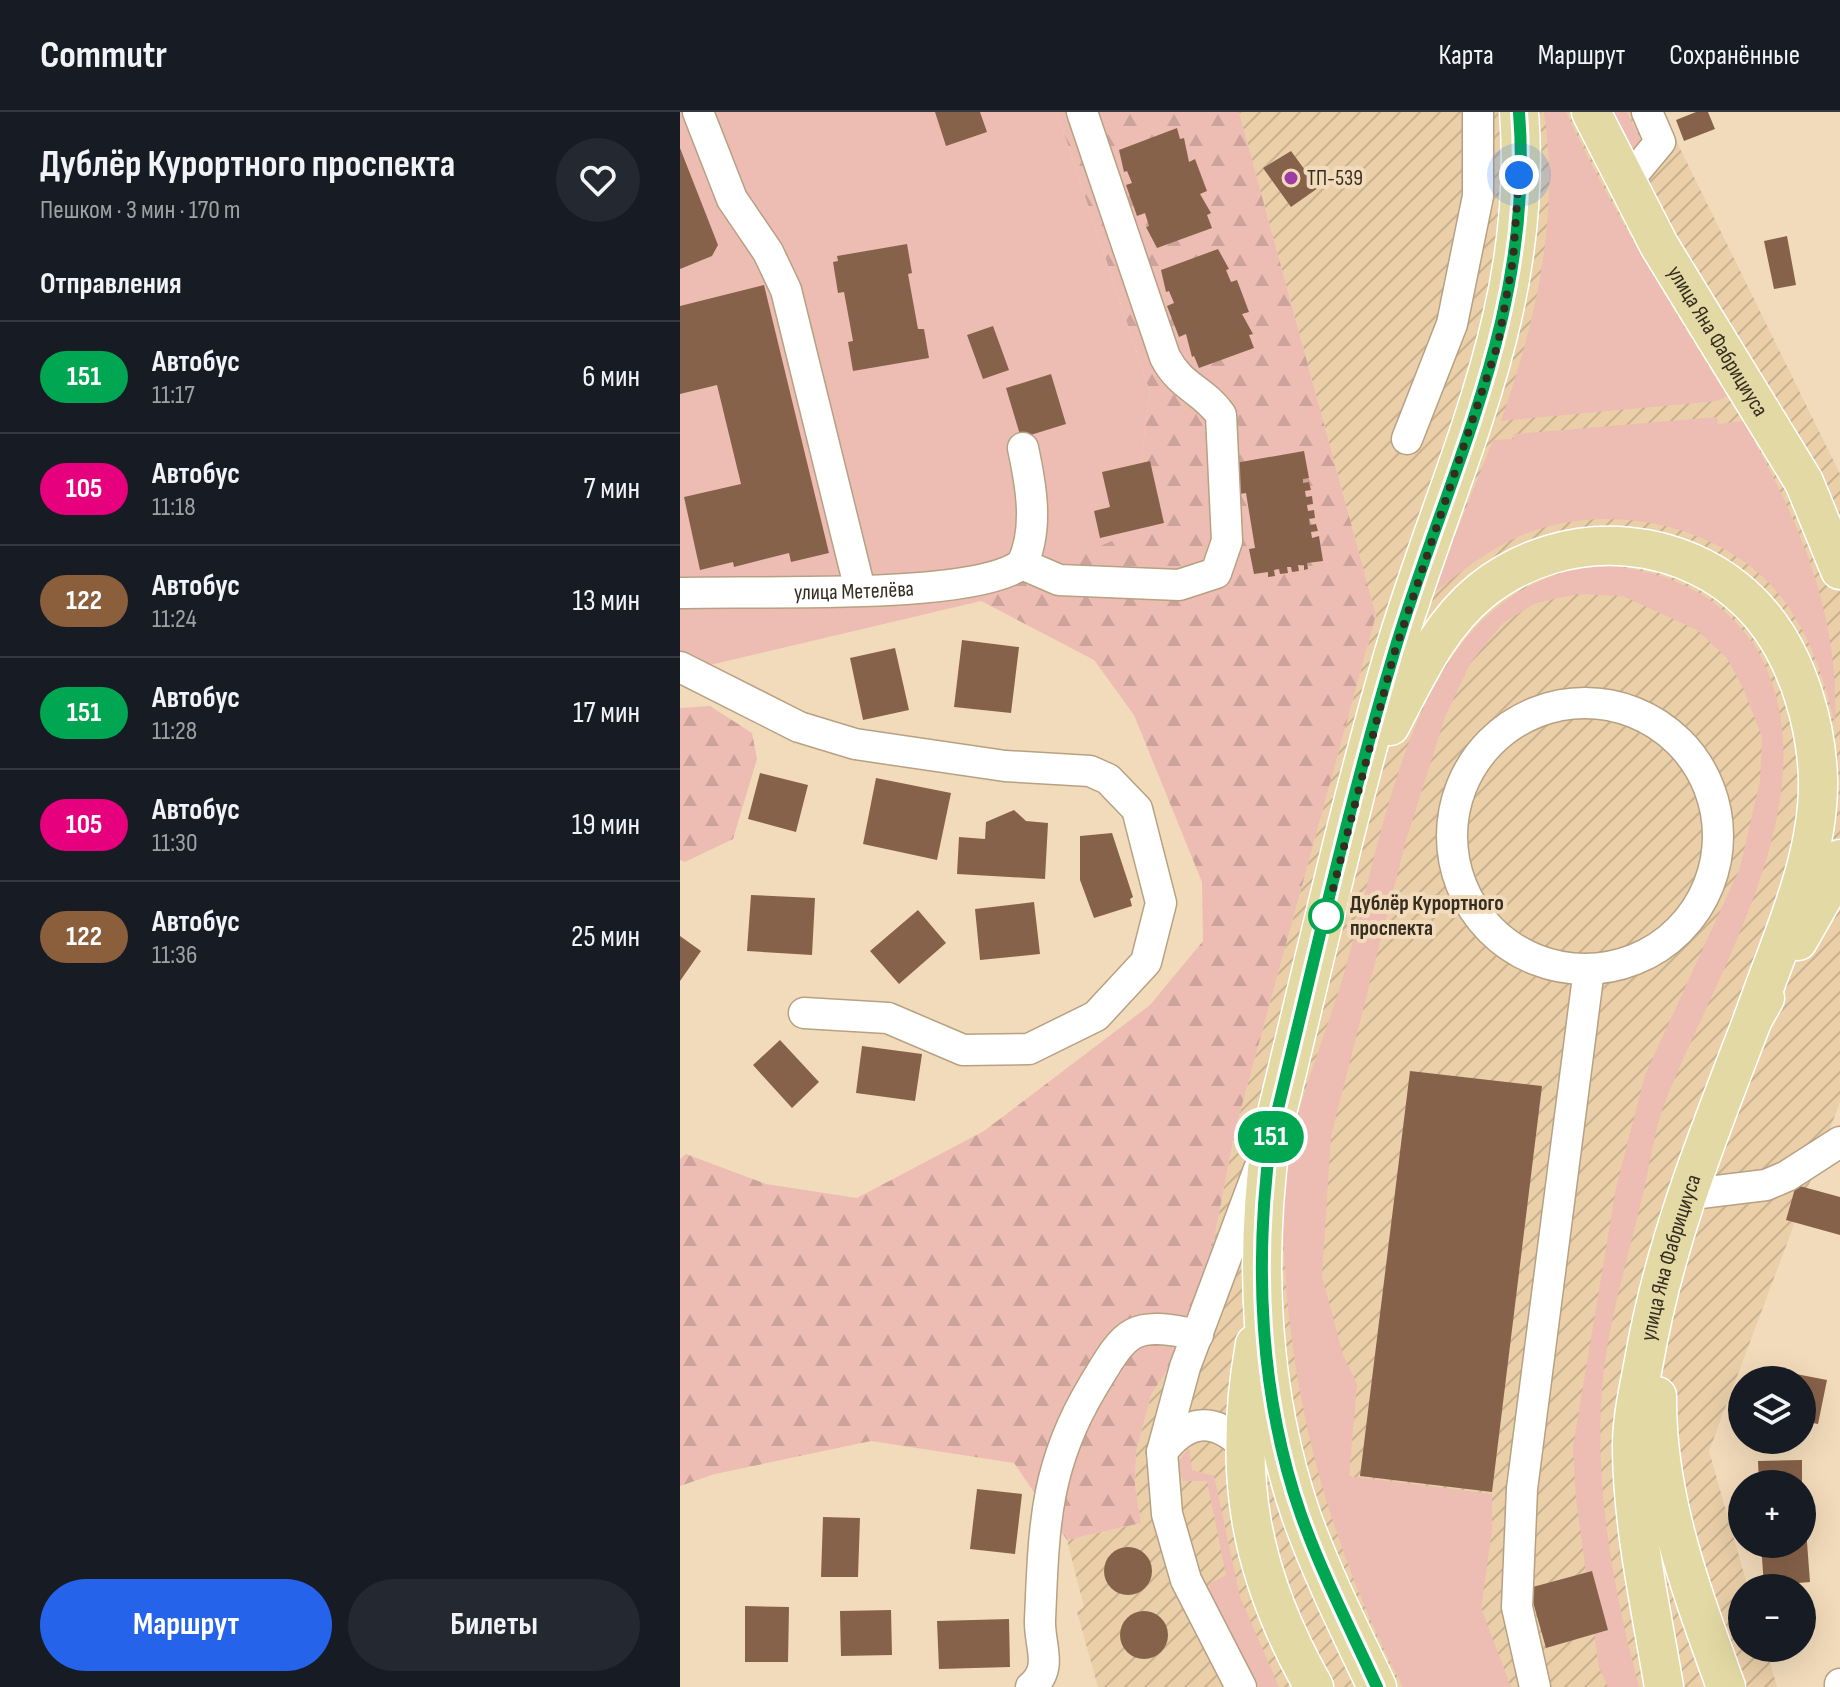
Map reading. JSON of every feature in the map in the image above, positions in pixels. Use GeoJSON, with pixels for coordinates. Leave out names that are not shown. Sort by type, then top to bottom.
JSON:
{"type":"FeatureCollection","features":[{"type":"Feature","properties":{"kind":"main road"},"geometry":{"type":"LineString","coordinates":[[1377,1687],[1301,1514],[1278,1431],[1262,1306],[1261,1207],[1271,1137],[1357,789],[1394,654],[1498,344],[1513,260],[1521,147],[1519,112]]}},
{"type":"Feature","properties":{"kind":"main road","name":"улица Яна Фабрициуса"},"geometry":{"type":"LineString","coordinates":[[1591,112],[1625,184],[1804,482],[1839,562]]}},
{"type":"Feature","properties":{"kind":"main road"},"geometry":{"type":"LineString","coordinates":[[1357,789],[1445,628],[1481,591],[1520,566],[1565,548],[1604,544],[1644,548],[1680,558],[1711,574],[1738,592],[1763,617],[1784,647],[1812,733],[1818,780],[1815,825],[1805,869],[1753,1019]]}},
{"type":"Feature","properties":{"kind":"main road","name":"улица Яна Фабрициуса"},"geometry":{"type":"LineString","coordinates":[[1664,1687],[1636,1514],[1632,1444],[1648,1334],[1684,1195],[1753,1019],[1839,869]]}},
{"type":"Feature","properties":{"kind":"main road"},"geometry":{"type":"LineString","coordinates":[[1663,1276],[1657,1434],[1665,1487],[1678,1554],[1726,1687]]}},
{"type":"Feature","properties":{"kind":"main road"},"geometry":{"type":"LineString","coordinates":[[1262,1306],[1242,1444],[1249,1512],[1264,1578],[1294,1652],[1314,1687]]}},
{"type":"Feature","properties":{"kind":"street"},"geometry":{"type":"LineString","coordinates":[[698,112],[732,199],[768,252],[786,290],[860,590]]}},
{"type":"Feature","properties":{"kind":"street"},"geometry":{"type":"LineString","coordinates":[[1023,448],[1032,499],[1029,544],[1022,564],[1059,580],[1179,585],[1216,573],[1227,541],[1221,415],[1212,401],[1175,376],[1165,357],[1082,112]]}},
{"type":"Feature","properties":{"kind":"street"},"geometry":{"type":"LineString","coordinates":[[1407,439],[1452,324],[1478,196],[1478,112]]}},
{"type":"Feature","properties":{"kind":"street"},"geometry":{"type":"LineString","coordinates":[[1625,184],[1660,142],[1647,112]]}},
{"type":"Feature","properties":{"kind":"street","name":"улица Метелёва"},"geometry":{"type":"LineString","coordinates":[[680,593],[860,590],[995,577],[1022,564]]}},
{"type":"Feature","properties":{"kind":"street"},"geometry":{"type":"LineString","coordinates":[[680,667],[799,727],[855,744],[990,764],[1090,771],[1123,791],[1137,809],[1161,903],[1146,962],[1096,1016],[1029,1049],[963,1050],[888,1018],[804,1013]]}},
{"type":"Feature","properties":{"kind":"street"},"geometry":{"type":"LineString","coordinates":[[1581,702],[1632,710],[1676,738],[1706,780],[1718,831],[1710,882],[1683,926],[1640,957],[1616,966],[1589,969],[1538,961],[1494,933],[1464,891],[1452,840],[1453,814],[1460,789],[1487,745],[1530,714],[1581,702]]}},
{"type":"Feature","properties":{"kind":"street"},"geometry":{"type":"LineString","coordinates":[[1535,1687],[1517,1607],[1522,1489],[1589,969]]}},
{"type":"Feature","properties":{"kind":"street"},"geometry":{"type":"LineString","coordinates":[[1241,1687],[1186,1580],[1167,1514],[1162,1452],[1185,1367],[1271,1137]]}},
{"type":"Feature","properties":{"kind":"street"},"geometry":{"type":"LineString","coordinates":[[1684,1195],[1766,1185],[1787,1176],[1840,1142]]}},
{"type":"Feature","properties":{"kind":"street"},"geometry":{"type":"LineString","coordinates":[[1031,1687],[1040,1680],[1046,1666],[1039,1631],[1047,1498],[1071,1422],[1118,1347],[1138,1329],[1159,1326],[1198,1335]]}},
{"type":"Feature","properties":{"kind":"street"},"geometry":{"type":"LineString","coordinates":[[1162,1452],[1172,1439],[1188,1428],[1211,1425],[1225,1428],[1242,1444]]}},
{"type":"Feature","properties":{"kind":"shaded area"},"geometry":{"type":"Polygon","coordinates":[[[1239,112],[1662,112],[1840,474],[1840,1102],[1741,1366],[1728,1366],[1728,1400],[1709,1451],[1728,1518],[1728,1558],[1739,1558],[1744,1574],[1728,1574],[1728,1662],[1770,1662],[1777,1687],[1098,1687],[1077,1612],[1084,1607],[1067,1540],[1141,1523],[1135,1485],[1136,1452],[1151,1395],[1198,1322],[1235,1131],[1376,615],[1239,112]]]}},
{"type":"Feature","properties":{"kind":"green space"},"geometry":{"type":"Polygon","coordinates":[[[680,112],[1057,112],[1150,392],[1131,533],[981,601],[680,672],[680,112]]]}},
{"type":"Feature","properties":{"kind":"green space"},"geometry":{"type":"Polygon","coordinates":[[[1057,112],[1239,112],[1376,615],[1235,1131],[1198,1322],[1151,1395],[1136,1452],[1135,1485],[1141,1523],[1067,1540],[1014,1463],[871,1441],[715,1474],[680,1486],[680,1159],[686,1154],[766,1184],[857,1198],[984,1131],[1150,1005],[1203,941],[1202,882],[1134,715],[1094,660],[981,601],[1131,532],[1150,392],[1057,112]]]}},
{"type":"Feature","properties":{"kind":"green space"},"geometry":{"type":"Polygon","coordinates":[[[1544,112],[1566,112],[1622,221],[1727,396],[1717,401],[1501,421],[1525,345],[1542,269],[1549,191],[1544,112]]]}},
{"type":"Feature","properties":{"kind":"green space"},"geometry":{"type":"Polygon","coordinates":[[[1612,112],[1627,112],[1644,147],[1634,155],[1612,112]]]}},
{"type":"Feature","properties":{"kind":"green space"},"geometry":{"type":"Polygon","coordinates":[[[1717,417],[1718,424],[1743,421],[1797,529],[1822,604],[1830,643],[1835,683],[1835,724],[1810,646],[1778,593],[1737,557],[1707,540],[1675,529],[1641,521],[1606,519],[1538,529],[1497,548],[1432,594],[1493,440],[1513,439],[1514,434],[1717,417]]]}},
{"type":"Feature","properties":{"kind":"green space"},"geometry":{"type":"Polygon","coordinates":[[[1608,565],[1652,574],[1690,588],[1723,610],[1738,625],[1753,643],[1776,698],[1783,755],[1777,815],[1762,875],[1661,1113],[1608,1342],[1602,1385],[1601,1472],[1611,1560],[1639,1687],[1608,1687],[1599,1668],[1576,1499],[1573,1447],[1616,1188],[1645,1075],[1740,868],[1760,781],[1762,737],[1744,690],[1727,658],[1697,630],[1623,596],[1578,594],[1536,603],[1503,623],[1471,662],[1445,717],[1406,840],[1331,1136],[1322,1276],[1343,1355],[1357,1384],[1349,1476],[1492,1494],[1492,1530],[1481,1608],[1511,1687],[1403,1687],[1352,1575],[1315,1459],[1302,1400],[1286,1278],[1283,1216],[1289,1155],[1304,1095],[1343,977],[1394,785],[1418,720],[1449,662],[1489,614],[1542,580],[1608,565]]]}},
{"type":"Feature","properties":{"kind":"green space"},"geometry":{"type":"Polygon","coordinates":[[[710,706],[752,733],[757,759],[733,839],[685,862],[680,860],[680,708],[710,706]]]}},
{"type":"Feature","properties":{"kind":"green space"},"geometry":{"type":"Polygon","coordinates":[[[1189,1448],[1192,1470],[1214,1476],[1240,1597],[1279,1687],[1259,1687],[1210,1595],[1209,1584],[1226,1575],[1207,1481],[1183,1481],[1176,1464],[1189,1448]]]}},
{"type":"Feature","properties":{"kind":"building"},"geometry":{"type":"Polygon","coordinates":[[[935,112],[980,112],[987,132],[946,146],[935,112]]]}},
{"type":"Feature","properties":{"kind":"building"},"geometry":{"type":"Polygon","coordinates":[[[1696,112],[1708,112],[1715,129],[1684,141],[1676,120],[1696,112]]]}},
{"type":"Feature","properties":{"kind":"building"},"geometry":{"type":"Polygon","coordinates":[[[1177,128],[1180,139],[1184,138],[1189,162],[1195,159],[1207,191],[1200,194],[1211,213],[1207,215],[1212,228],[1157,248],[1146,227],[1149,226],[1145,213],[1137,216],[1126,185],[1132,183],[1127,171],[1124,172],[1119,150],[1177,128]]]}},
{"type":"Feature","properties":{"kind":"building"},"geometry":{"type":"Polygon","coordinates":[[[680,148],[718,245],[712,256],[680,269],[680,148]]]}},
{"type":"Feature","properties":{"kind":"building","name":"ТП-539"},"geometry":{"type":"Polygon","coordinates":[[[1291,151],[1318,188],[1291,207],[1263,168],[1291,151]]]}},
{"type":"Feature","properties":{"kind":"building"},"geometry":{"type":"Polygon","coordinates":[[[1787,236],[1796,285],[1774,289],[1764,241],[1787,236]]]}},
{"type":"Feature","properties":{"kind":"building"},"geometry":{"type":"Polygon","coordinates":[[[907,244],[912,273],[908,274],[918,329],[924,329],[929,358],[853,371],[848,342],[853,341],[844,292],[838,293],[833,262],[838,261],[837,256],[907,244]]]}},
{"type":"Feature","properties":{"kind":"building"},"geometry":{"type":"Polygon","coordinates":[[[1218,249],[1229,269],[1226,270],[1231,282],[1237,280],[1249,312],[1242,314],[1253,334],[1249,335],[1254,348],[1199,368],[1192,357],[1186,334],[1179,337],[1167,306],[1174,303],[1169,291],[1166,292],[1161,270],[1218,249]]]}},
{"type":"Feature","properties":{"kind":"building"},"geometry":{"type":"Polygon","coordinates":[[[764,285],[829,553],[791,562],[789,553],[734,567],[733,562],[700,570],[684,497],[741,484],[717,385],[680,394],[680,306],[764,285]]]}},
{"type":"Feature","properties":{"kind":"building"},"geometry":{"type":"Polygon","coordinates":[[[993,326],[1009,370],[983,379],[967,335],[993,326]]]}},
{"type":"Feature","properties":{"kind":"building"},"geometry":{"type":"Polygon","coordinates":[[[1051,374],[1066,424],[1021,438],[1006,388],[1051,374]]]}},
{"type":"Feature","properties":{"kind":"building"},"geometry":{"type":"Polygon","coordinates":[[[1304,451],[1309,478],[1303,479],[1303,483],[1309,482],[1311,490],[1305,491],[1306,497],[1312,496],[1313,504],[1307,505],[1308,511],[1314,510],[1315,518],[1309,519],[1310,525],[1316,524],[1318,531],[1311,532],[1312,538],[1319,536],[1323,561],[1307,563],[1308,569],[1304,570],[1304,565],[1298,565],[1299,571],[1292,572],[1291,567],[1287,567],[1288,573],[1280,574],[1279,569],[1274,570],[1275,576],[1268,577],[1268,572],[1254,574],[1249,549],[1255,548],[1246,493],[1240,494],[1235,463],[1304,451]]]}},
{"type":"Feature","properties":{"kind":"building"},"geometry":{"type":"Polygon","coordinates":[[[1150,461],[1164,523],[1100,538],[1094,511],[1110,507],[1102,472],[1150,461]]]}},
{"type":"Feature","properties":{"kind":"building"},"geometry":{"type":"Polygon","coordinates":[[[962,640],[1019,647],[1011,713],[954,707],[962,640]]]}},
{"type":"Feature","properties":{"kind":"building"},"geometry":{"type":"Polygon","coordinates":[[[895,648],[909,710],[863,720],[850,658],[895,648]]]}},
{"type":"Feature","properties":{"kind":"building"},"geometry":{"type":"Polygon","coordinates":[[[760,773],[808,785],[796,832],[748,819],[760,773]]]}},
{"type":"Feature","properties":{"kind":"building"},"geometry":{"type":"Polygon","coordinates":[[[876,778],[951,793],[937,860],[863,844],[876,778]]]}},
{"type":"Feature","properties":{"kind":"building"},"geometry":{"type":"Polygon","coordinates":[[[1014,810],[1026,821],[1048,823],[1045,879],[957,874],[959,837],[985,839],[986,822],[1014,810]]]}},
{"type":"Feature","properties":{"kind":"building"},"geometry":{"type":"Polygon","coordinates":[[[1112,833],[1133,897],[1130,899],[1132,906],[1094,918],[1080,880],[1080,836],[1112,833]]]}},
{"type":"Feature","properties":{"kind":"building"},"geometry":{"type":"Polygon","coordinates":[[[751,895],[815,898],[812,955],[747,951],[751,895]]]}},
{"type":"Feature","properties":{"kind":"building"},"geometry":{"type":"Polygon","coordinates":[[[1034,902],[1040,954],[980,960],[975,909],[1034,902]]]}},
{"type":"Feature","properties":{"kind":"building"},"geometry":{"type":"Polygon","coordinates":[[[918,910],[946,943],[899,984],[870,951],[918,910]]]}},
{"type":"Feature","properties":{"kind":"building"},"geometry":{"type":"Polygon","coordinates":[[[680,936],[701,951],[680,981],[680,936]]]}},
{"type":"Feature","properties":{"kind":"building"},"geometry":{"type":"Polygon","coordinates":[[[780,1040],[819,1082],[792,1108],[753,1065],[780,1040]]]}},
{"type":"Feature","properties":{"kind":"building"},"geometry":{"type":"Polygon","coordinates":[[[862,1046],[922,1054],[915,1101],[856,1093],[862,1046]]]}},
{"type":"Feature","properties":{"kind":"building"},"geometry":{"type":"Polygon","coordinates":[[[1410,1071],[1542,1086],[1492,1492],[1360,1476],[1410,1071]]]}},
{"type":"Feature","properties":{"kind":"building"},"geometry":{"type":"Polygon","coordinates":[[[1796,1185],[1840,1197],[1840,1235],[1786,1220],[1796,1185]]]}},
{"type":"Feature","properties":{"kind":"building"},"geometry":{"type":"Polygon","coordinates":[[[1816,1378],[1827,1380],[1816,1424],[1816,1378]]]}},
{"type":"Feature","properties":{"kind":"building"},"geometry":{"type":"Polygon","coordinates":[[[1802,1460],[1802,1470],[1758,1470],[1758,1461],[1802,1460]]]}},
{"type":"Feature","properties":{"kind":"building"},"geometry":{"type":"Polygon","coordinates":[[[977,1489],[1022,1494],[1015,1554],[970,1549],[977,1489]]]}},
{"type":"Feature","properties":{"kind":"building"},"geometry":{"type":"Polygon","coordinates":[[[823,1517],[860,1518],[858,1577],[821,1577],[823,1517]]]}},
{"type":"Feature","properties":{"kind":"building"},"geometry":{"type":"Polygon","coordinates":[[[1128,1547],[1145,1554],[1152,1571],[1145,1588],[1128,1595],[1111,1588],[1104,1571],[1111,1554],[1128,1547]]]}},
{"type":"Feature","properties":{"kind":"building"},"geometry":{"type":"Polygon","coordinates":[[[1762,1558],[1808,1558],[1809,1574],[1763,1574],[1762,1558]]]}},
{"type":"Feature","properties":{"kind":"building"},"geometry":{"type":"Polygon","coordinates":[[[1592,1571],[1608,1630],[1546,1648],[1529,1588],[1592,1571]]]}},
{"type":"Feature","properties":{"kind":"building"},"geometry":{"type":"Polygon","coordinates":[[[745,1606],[789,1607],[788,1662],[745,1662],[745,1606]]]}},
{"type":"Feature","properties":{"kind":"building"},"geometry":{"type":"Polygon","coordinates":[[[891,1610],[892,1655],[841,1656],[840,1611],[891,1610]]]}},
{"type":"Feature","properties":{"kind":"building"},"geometry":{"type":"Polygon","coordinates":[[[1144,1611],[1161,1618],[1168,1635],[1161,1652],[1144,1659],[1127,1652],[1120,1635],[1127,1618],[1144,1611]]]}},
{"type":"Feature","properties":{"kind":"building"},"geometry":{"type":"Polygon","coordinates":[[[1009,1619],[1010,1667],[939,1669],[937,1621],[1009,1619]]]}},
{"type":"Feature","properties":{"kind":"bus line","name":"151"},"geometry":{"type":"LineString","coordinates":[[1377,1687],[1332,1591],[1301,1514],[1278,1431],[1262,1306],[1261,1207],[1271,1137],[1357,789],[1394,654],[1498,344],[1513,260],[1521,147],[1519,112]]}},
{"type":"Feature","properties":{"kind":"place","name":"ТП-539"},"geometry":{"type":"Point","coordinates":[1291,178]}},
{"type":"Feature","properties":{"kind":"place","name":"Дублёр Курортного проспекта"},"geometry":{"type":"Point","coordinates":[1326,916]}},
{"type":"Feature","properties":{"kind":"route"},"geometry":{"type":"LineString","coordinates":[[1326,916],[1394,654],[1498,344],[1513,260],[1519,175]]}}]}
